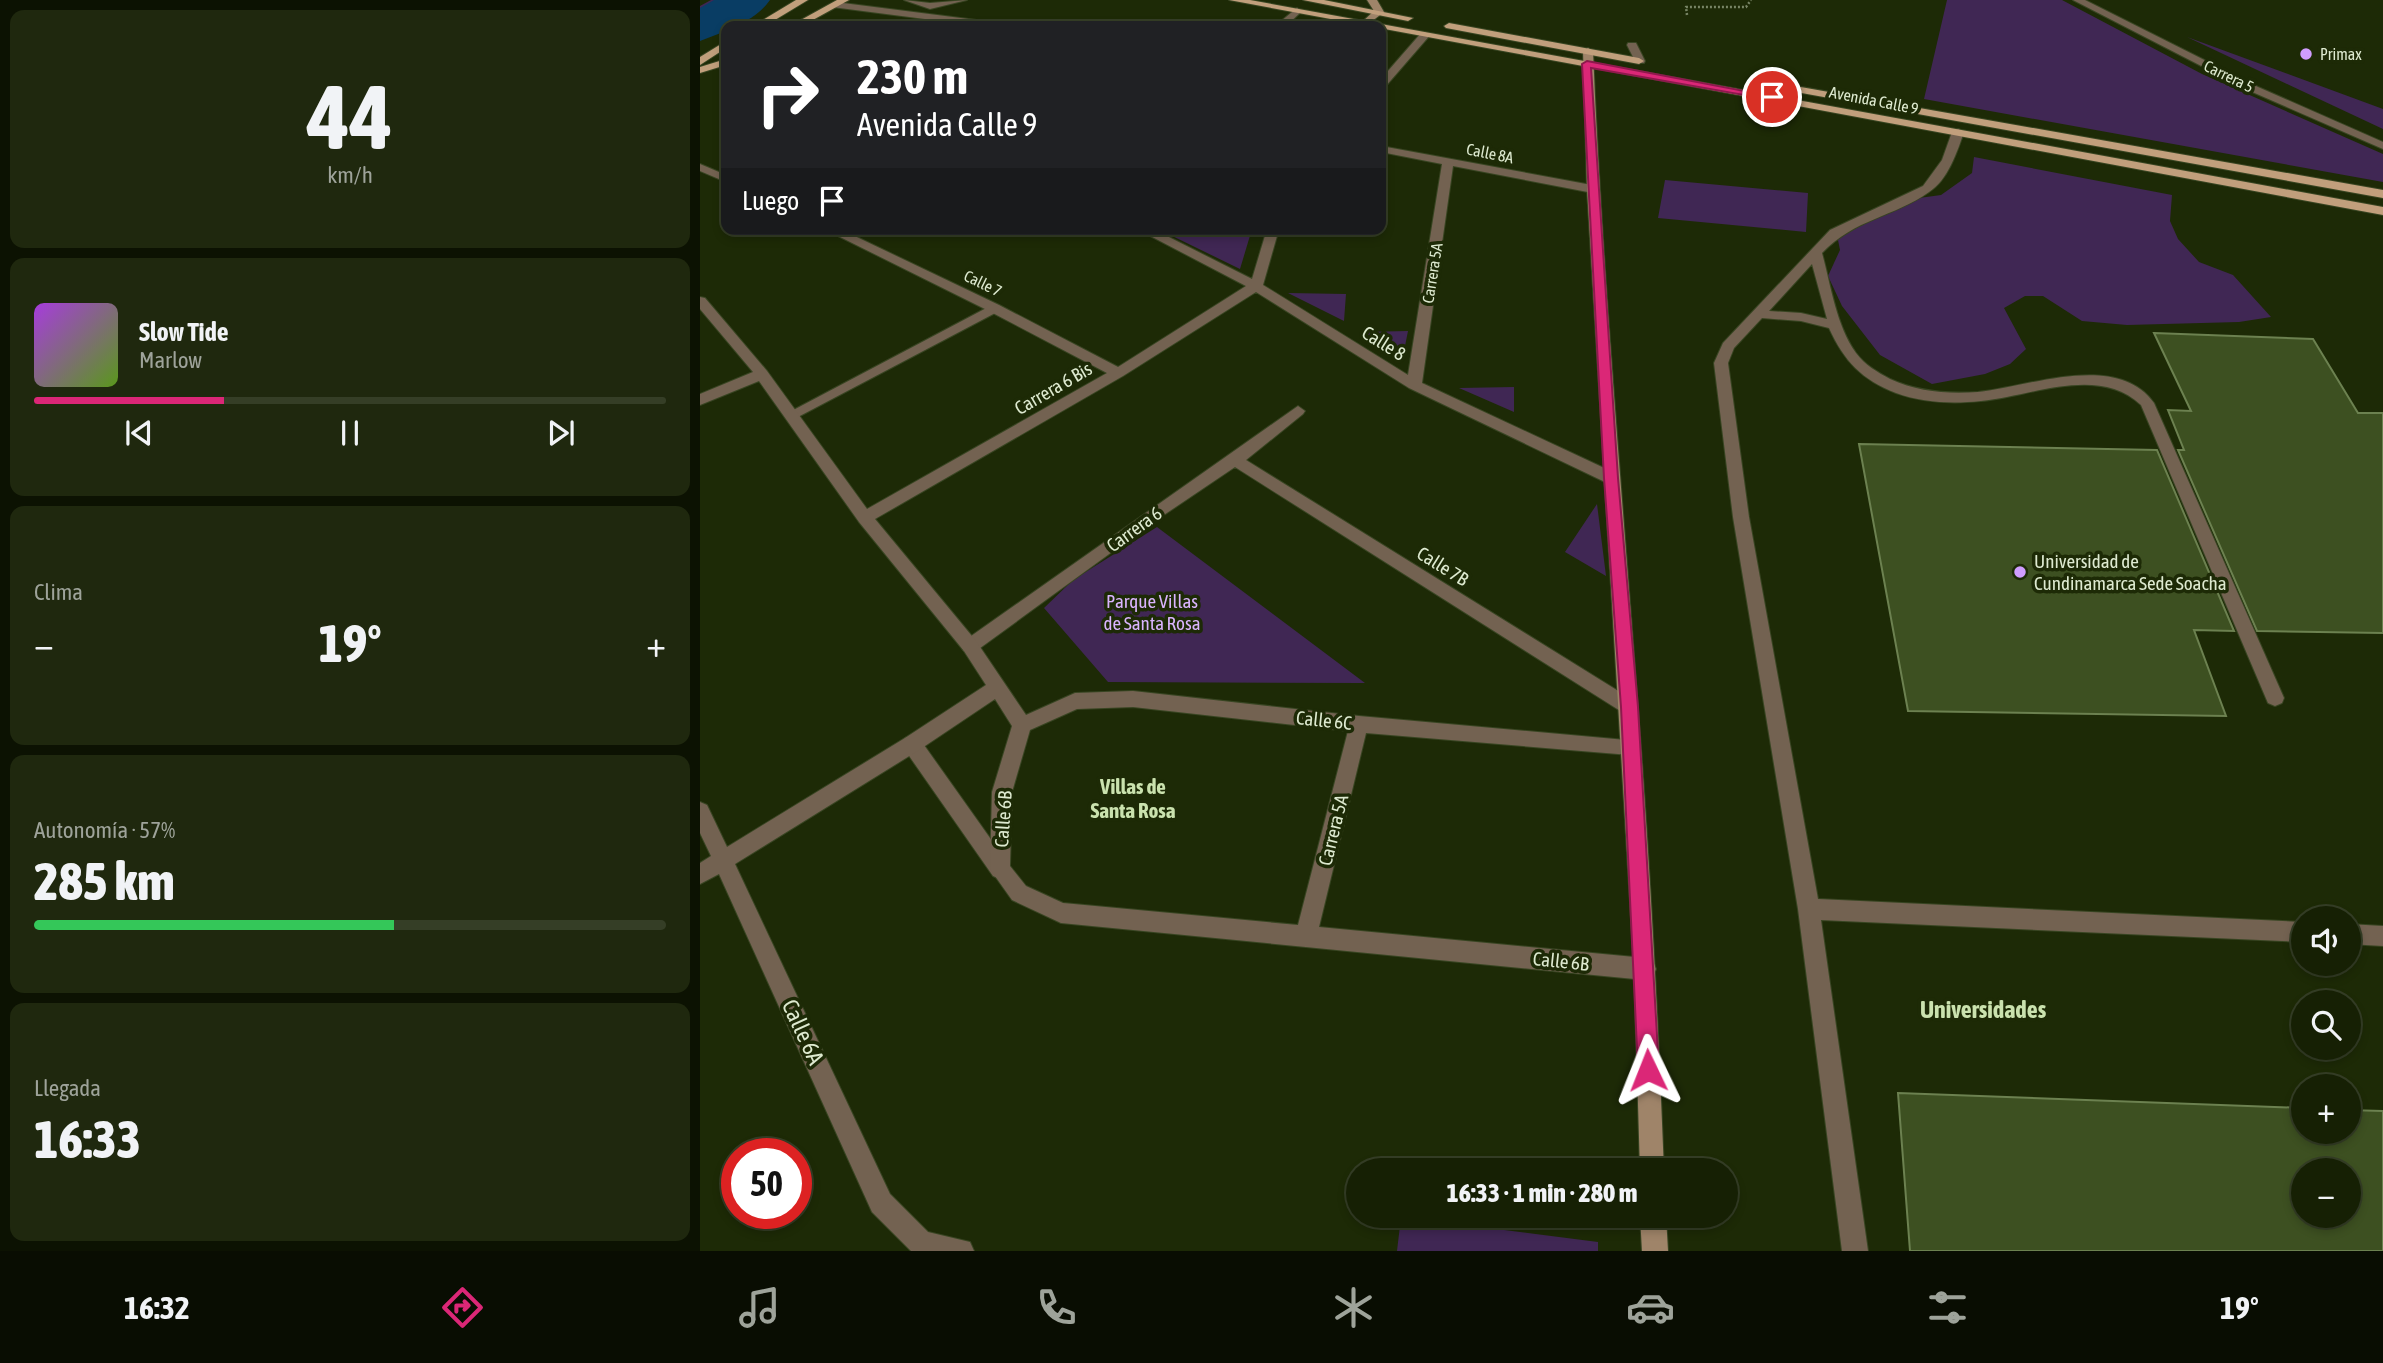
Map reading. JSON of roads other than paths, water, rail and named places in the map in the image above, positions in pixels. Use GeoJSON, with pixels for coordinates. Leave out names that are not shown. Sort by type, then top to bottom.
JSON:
{"type":"FeatureCollection","features":[{"type":"Feature","properties":{"kind":"main road"},"geometry":{"type":"LineString","coordinates":[[767,21],[803,0]]}},
{"type":"Feature","properties":{"kind":"main road","name":"Avenida Calle 9"},"geometry":{"type":"LineString","coordinates":[[1234,0],[1355,21]]}},
{"type":"Feature","properties":{"kind":"main road","name":"Avenida Calle 9"},"geometry":{"type":"LineString","coordinates":[[1308,0],[1379,12],[1958,132],[2383,211]]}},
{"type":"Feature","properties":{"kind":"main road"},"geometry":{"type":"LineString","coordinates":[[1369,21],[1379,12],[1372,0]]}},
{"type":"Feature","properties":{"kind":"main road"},"geometry":{"type":"LineString","coordinates":[[805,21],[840,3]]}},
{"type":"Feature","properties":{"kind":"main road","name":"Avenida Calle 9"},"geometry":{"type":"LineString","coordinates":[[1386,27],[1587,57],[1653,64]]}},
{"type":"Feature","properties":{"kind":"main road"},"geometry":{"type":"LineString","coordinates":[[700,62],[721,47]]}},
{"type":"Feature","properties":{"kind":"main road"},"geometry":{"type":"LineString","coordinates":[[1587,57],[1592,188],[1645,970],[1652,1158]]}},
{"type":"Feature","properties":{"kind":"main road"},"geometry":{"type":"LineString","coordinates":[[700,70],[721,64]]}},
{"type":"Feature","properties":{"kind":"main road","name":"Avenida Calle 9"},"geometry":{"type":"LineString","coordinates":[[1761,83],[2383,194]]}},
{"type":"Feature","properties":{"kind":"main road"},"geometry":{"type":"LineString","coordinates":[[1654,1228],[1655,1251]]}},
{"type":"Feature","properties":{"kind":"street"},"geometry":{"type":"LineString","coordinates":[[909,0],[930,6],[962,0]]}},
{"type":"Feature","properties":{"kind":"street","name":"Carrera 5"},"geometry":{"type":"LineString","coordinates":[[2078,0],[2254,89],[2383,146]]}},
{"type":"Feature","properties":{"kind":"street"},"geometry":{"type":"LineString","coordinates":[[840,3],[965,21]]}},
{"type":"Feature","properties":{"kind":"street"},"geometry":{"type":"LineString","coordinates":[[1286,21],[1297,11]]}},
{"type":"Feature","properties":{"kind":"street"},"geometry":{"type":"LineString","coordinates":[[1386,79],[1426,34]]}},
{"type":"Feature","properties":{"kind":"street"},"geometry":{"type":"LineString","coordinates":[[1632,45],[1640,61]]}},
{"type":"Feature","properties":{"kind":"street"},"geometry":{"type":"LineString","coordinates":[[1855,1251],[1809,909],[1741,517],[1721,363],[1728,346],[1834,233],[1927,189],[1948,160],[1958,132]]}},
{"type":"Feature","properties":{"kind":"street","name":"Calle 8A"},"geometry":{"type":"LineString","coordinates":[[1386,150],[1592,188]]}},
{"type":"Feature","properties":{"kind":"street","name":"Carrera 5A"},"geometry":{"type":"LineString","coordinates":[[1414,385],[1448,162]]}},
{"type":"Feature","properties":{"kind":"street"},"geometry":{"type":"LineString","coordinates":[[700,167],[721,177]]}},
{"type":"Feature","properties":{"kind":"street","name":"Calle 7"},"geometry":{"type":"LineString","coordinates":[[842,235],[994,308],[1118,373]]}},
{"type":"Feature","properties":{"kind":"street","name":"Calle 8"},"geometry":{"type":"LineString","coordinates":[[1155,235],[1256,286],[1414,385],[1611,478]]}},
{"type":"Feature","properties":{"kind":"street"},"geometry":{"type":"LineString","coordinates":[[1256,286],[1271,235]]}},
{"type":"Feature","properties":{"kind":"street"},"geometry":{"type":"LineString","coordinates":[[1816,253],[1835,325],[1848,352],[1863,369],[1898,388],[1932,397],[1988,396],[2051,382],[2109,382],[2131,387],[2140,393],[2147,403],[2275,698]]}},
{"type":"Feature","properties":{"kind":"street","name":"Carrera 6 Bis"},"geometry":{"type":"LineString","coordinates":[[865,518],[1118,373],[1256,286]]}},
{"type":"Feature","properties":{"kind":"street"},"geometry":{"type":"LineString","coordinates":[[700,301],[762,374],[865,518],[970,646],[1022,725]]}},
{"type":"Feature","properties":{"kind":"street"},"geometry":{"type":"LineString","coordinates":[[791,415],[994,308]]}},
{"type":"Feature","properties":{"kind":"street"},"geometry":{"type":"LineString","coordinates":[[1760,314],[1801,317],[1835,325]]}},
{"type":"Feature","properties":{"kind":"street"},"geometry":{"type":"LineString","coordinates":[[700,400],[762,374]]}},
{"type":"Feature","properties":{"kind":"street","name":"Carrera 6"},"geometry":{"type":"LineString","coordinates":[[970,646],[1143,521],[1235,460],[1298,411]]}},
{"type":"Feature","properties":{"kind":"street","name":"Calle 7B"},"geometry":{"type":"LineString","coordinates":[[1235,460],[1629,707]]}},
{"type":"Feature","properties":{"kind":"street"},"geometry":{"type":"LineString","coordinates":[[700,874],[912,744],[999,687]]}},
{"type":"Feature","properties":{"kind":"street","name":"Calle 6C"},"geometry":{"type":"LineString","coordinates":[[1022,725],[1074,701],[1133,699],[1359,724],[1630,747]]}},
{"type":"Feature","properties":{"kind":"street","name":"Carrera 5A"},"geometry":{"type":"LineString","coordinates":[[1306,935],[1359,724]]}},
{"type":"Feature","properties":{"kind":"street","name":"Calle 6B"},"geometry":{"type":"LineString","coordinates":[[1022,725],[1002,792],[1000,869],[1019,893],[1061,913],[1645,970]]}},
{"type":"Feature","properties":{"kind":"street"},"geometry":{"type":"LineString","coordinates":[[912,744],[1000,869]]}},
{"type":"Feature","properties":{"kind":"street","name":"Calle 6A"},"geometry":{"type":"LineString","coordinates":[[700,811],[881,1203],[920,1247]]}},
{"type":"Feature","properties":{"kind":"street"},"geometry":{"type":"LineString","coordinates":[[1809,909],[2291,931]]}},
{"type":"Feature","properties":{"kind":"street"},"geometry":{"type":"LineString","coordinates":[[2361,935],[2383,936]]}},
{"type":"Feature","properties":{"kind":"street"},"geometry":{"type":"LineString","coordinates":[[920,1247],[961,1251]]}},
{"type":"Feature","properties":{"kind":"waterway"},"geometry":{"type":"LineString","coordinates":[[700,27],[747,0]]}},
{"type":"Feature","properties":{"kind":"place","name":"Primax"},"geometry":{"type":"Point","coordinates":[2306,54]}},
{"type":"Feature","properties":{"kind":"place","name":"Universidad de Cundinamarca Sede Soacha"},"geometry":{"type":"Point","coordinates":[2020,572]}},
{"type":"Feature","properties":{"kind":"district","name":"Villas de Santa Rosa"},"geometry":{"type":"Point","coordinates":[1133,799]}},
{"type":"Feature","properties":{"kind":"district","name":"Universidades"},"geometry":{"type":"Point","coordinates":[1983,1010]}},
{"type":"Feature","properties":{"kind":"park label","name":"Parque Villas de Santa Rosa"},"geometry":{"type":"Point","coordinates":[1152,612]}}]}
